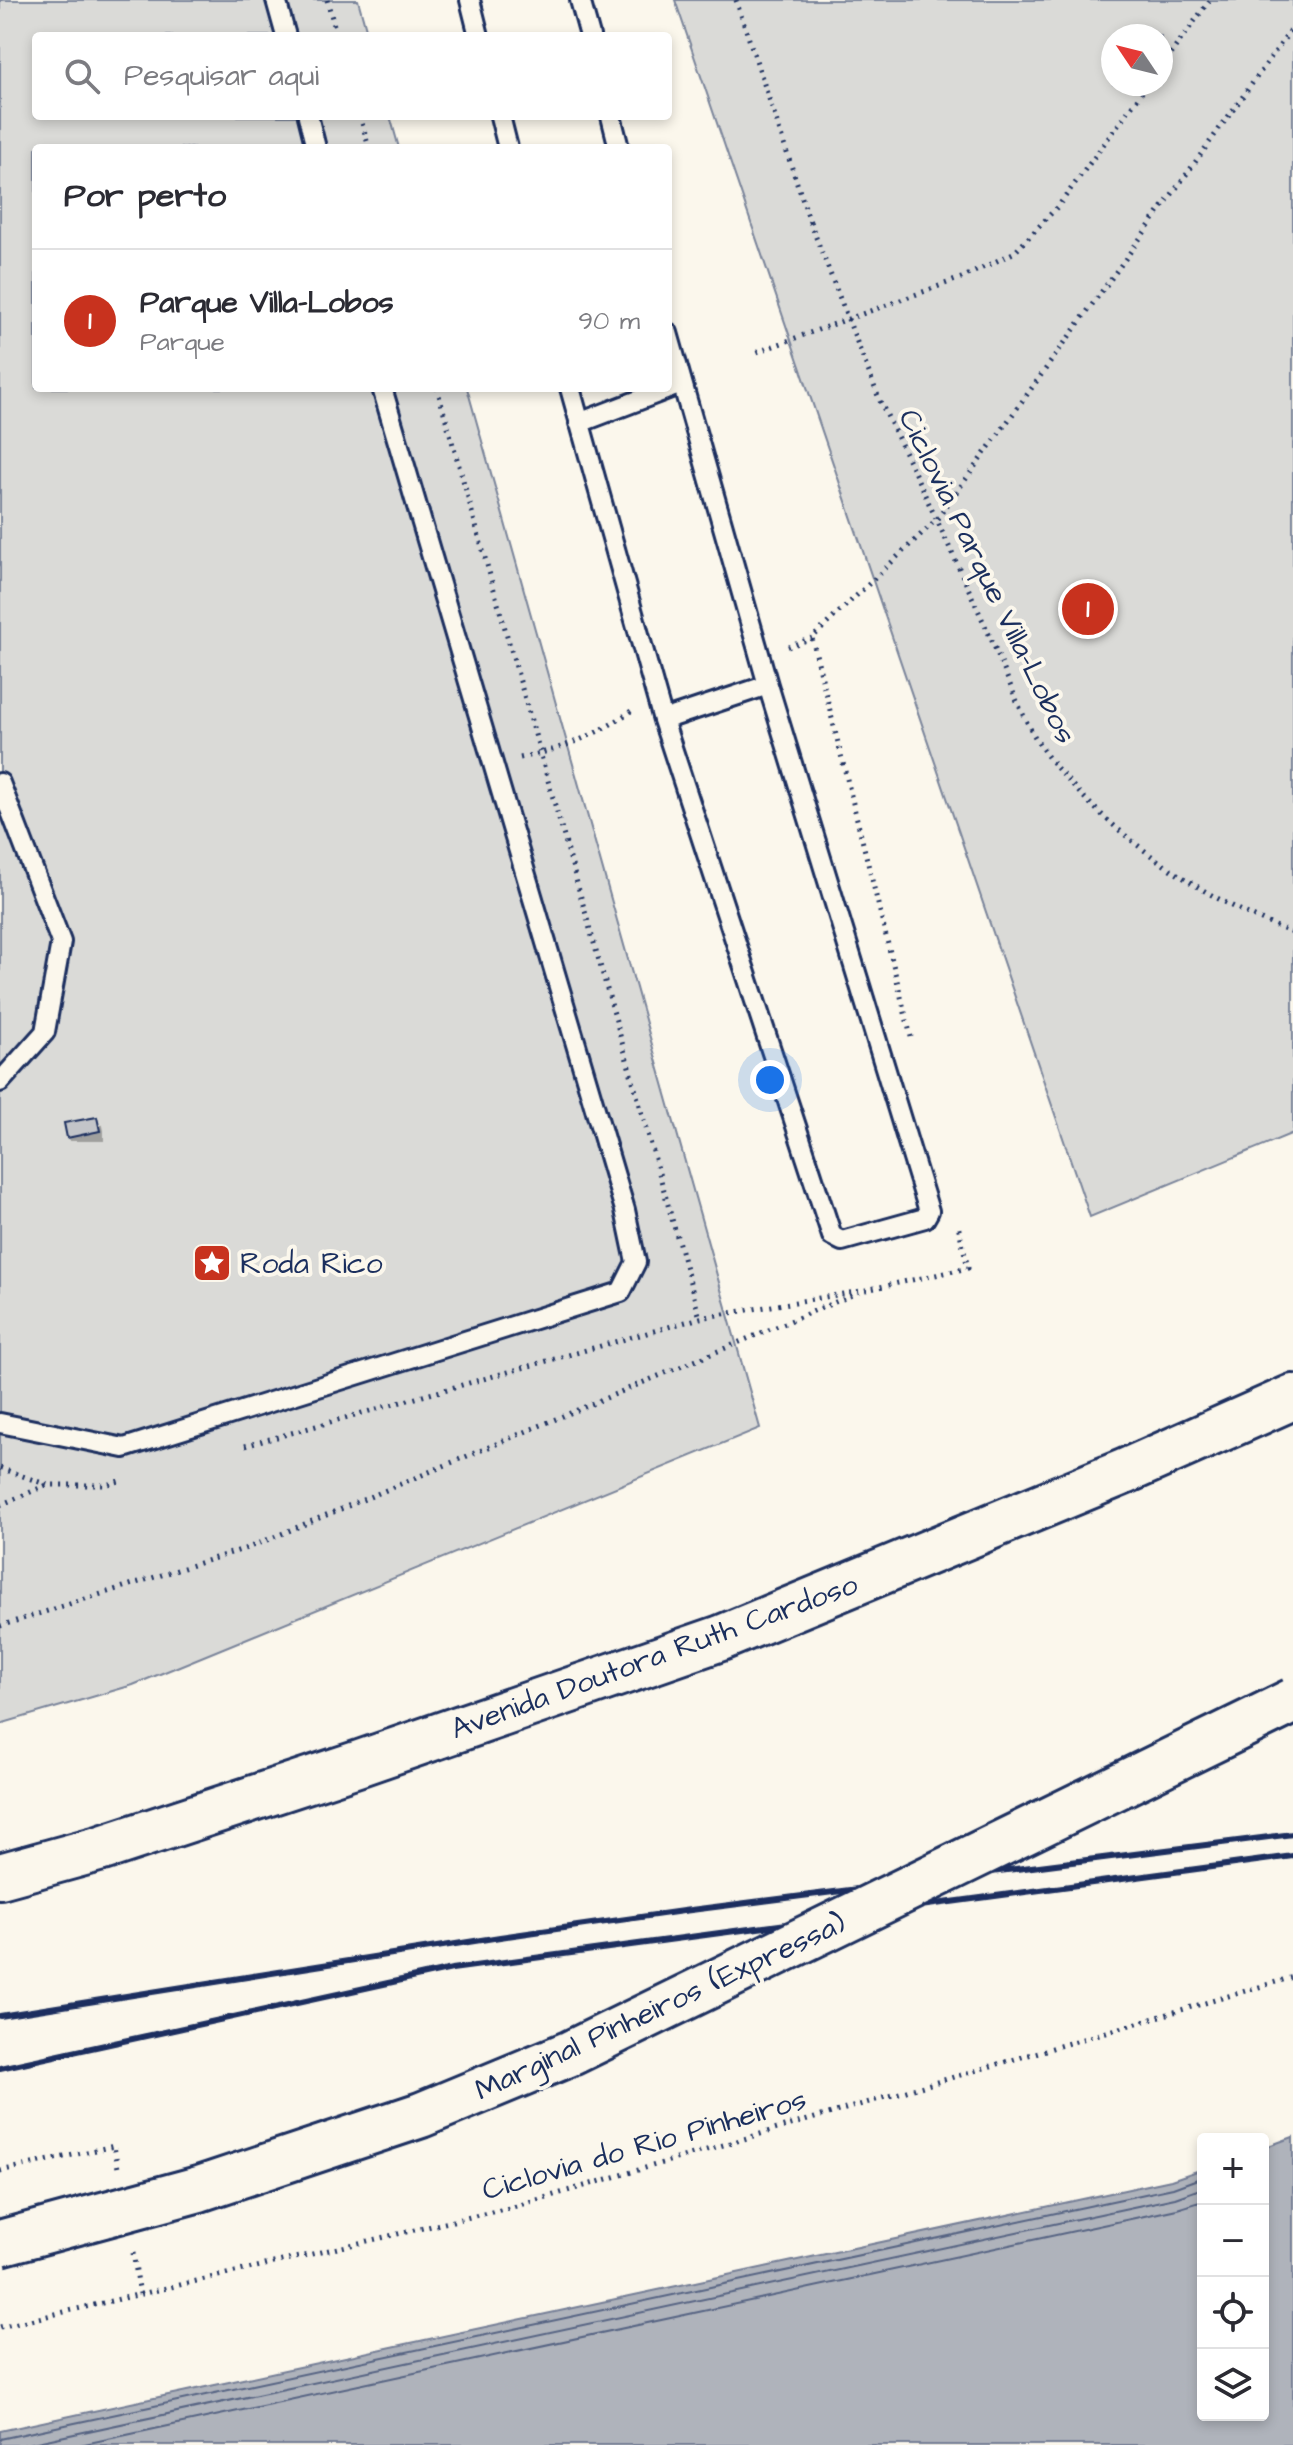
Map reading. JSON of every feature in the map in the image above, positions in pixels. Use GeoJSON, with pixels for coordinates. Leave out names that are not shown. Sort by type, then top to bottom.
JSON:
{"type":"FeatureCollection","features":[{"type":"Feature","properties":{"kind":"highway","name":"Avenida Doutora Ruth Cardoso"},"geometry":{"type":"LineString","coordinates":[[0,1876],[102,1848],[357,1764],[721,1638],[1126,1471],[1293,1397]]}},
{"type":"Feature","properties":{"kind":"highway","name":"Marginal Pinheiros (Expressa)"},"geometry":{"type":"LineString","coordinates":[[0,2243],[199,2189],[421,2115],[571,2053],[1293,1701]]}},
{"type":"Feature","properties":{"kind":"highway"},"geometry":{"type":"LineString","coordinates":[[0,1856],[46,1862]]}},
{"type":"Feature","properties":{"kind":"lane"},"geometry":{"type":"LineString","coordinates":[[276,0],[285,32]]}},
{"type":"Feature","properties":{"kind":"lane"},"geometry":{"type":"LineString","coordinates":[[470,0],[478,32]]}},
{"type":"Feature","properties":{"kind":"lane"},"geometry":{"type":"LineString","coordinates":[[580,0],[589,32]]}},
{"type":"Feature","properties":{"kind":"lane"},"geometry":{"type":"LineString","coordinates":[[309,120],[315,144]]}},
{"type":"Feature","properties":{"kind":"lane"},"geometry":{"type":"LineString","coordinates":[[501,120],[507,144]]}},
{"type":"Feature","properties":{"kind":"lane"},"geometry":{"type":"LineString","coordinates":[[612,120],[618,144]]}},
{"type":"Feature","properties":{"kind":"lane"},"geometry":{"type":"LineString","coordinates":[[571,392],[663,720],[832,1236],[842,1241],[925,1218],[929,1211],[768,685],[672,349]]}},
{"type":"Feature","properties":{"kind":"lane"},"geometry":{"type":"LineString","coordinates":[[672,387],[681,384]]}},
{"type":"Feature","properties":{"kind":"lane"},"geometry":{"type":"LineString","coordinates":[[0,1423],[124,1448],[621,1292],[636,1262],[625,1210],[383,392]]}},
{"type":"Feature","properties":{"kind":"lane"},"geometry":{"type":"LineString","coordinates":[[579,423],[660,392]]}},
{"type":"Feature","properties":{"kind":"lane"},"geometry":{"type":"LineString","coordinates":[[663,720],[768,685]]}},
{"type":"Feature","properties":{"kind":"lane"},"geometry":{"type":"LineString","coordinates":[[0,783],[61,942],[45,1032],[0,1082]]}},
{"type":"Feature","properties":{"kind":"path"},"geometry":{"type":"LineString","coordinates":[[327,0],[336,32]]}},
{"type":"Feature","properties":{"kind":"path","name":"Ciclovia Parque Villa-Lobos"},"geometry":{"type":"LineString","coordinates":[[736,0],[810,222],[880,401],[1033,731],[1055,766],[1108,819],[1149,853],[1213,896],[1258,920],[1293,933]]}},
{"type":"Feature","properties":{"kind":"path"},"geometry":{"type":"LineString","coordinates":[[1173,51],[1210,0]]}},
{"type":"Feature","properties":{"kind":"path"},"geometry":{"type":"LineString","coordinates":[[911,1037],[812,638],[937,519],[1293,27]]}},
{"type":"Feature","properties":{"kind":"path"},"geometry":{"type":"LineString","coordinates":[[757,352],[964,277],[1015,252],[1059,205],[1139,96]]}},
{"type":"Feature","properties":{"kind":"path"},"geometry":{"type":"LineString","coordinates":[[361,120],[368,144]]}},
{"type":"Feature","properties":{"kind":"path"},"geometry":{"type":"LineString","coordinates":[[438,392],[700,1318]]}},
{"type":"Feature","properties":{"kind":"path"},"geometry":{"type":"LineString","coordinates":[[492,764],[575,743],[603,731]]}},
{"type":"Feature","properties":{"kind":"path"},"geometry":{"type":"LineString","coordinates":[[242,1446],[700,1318],[861,1291],[968,1268],[957,1222]]}},
{"type":"Feature","properties":{"kind":"path"},"geometry":{"type":"LineString","coordinates":[[0,1626],[250,1547],[861,1291]]}},
{"type":"Feature","properties":{"kind":"path"},"geometry":{"type":"LineString","coordinates":[[0,1468],[48,1485],[105,1485],[136,1476]]}},
{"type":"Feature","properties":{"kind":"path"},"geometry":{"type":"LineString","coordinates":[[0,1505],[48,1485]]}},
{"type":"Feature","properties":{"kind":"path","name":"Ciclovia do Rio Pinheiros"},"geometry":{"type":"LineString","coordinates":[[0,2327],[513,2207],[1293,1977]]}},
{"type":"Feature","properties":{"kind":"shaded area"},"geometry":{"type":"Polygon","coordinates":[[[0,0],[358,0],[367,32],[32,32],[32,120],[391,120],[398,144],[32,144],[32,392],[468,392],[760,1428],[133,1685],[0,1724],[0,0]]]}},
{"type":"Feature","properties":{"kind":"shaded area"},"geometry":{"type":"Polygon","coordinates":[[[675,0],[1293,0],[1293,1133],[1090,1217],[675,0]]]}},
{"type":"Feature","properties":{"kind":"water"},"geometry":{"type":"Polygon","coordinates":[[[1293,2137],[1293,2445],[0,2445],[0,2431],[1171,2180],[1197,2171],[1197,2421],[1269,2421],[1269,2146],[1293,2137]]]}},
{"type":"Feature","properties":{"kind":"building"},"geometry":{"type":"Polygon","coordinates":[[[97,1117],[100,1131],[67,1138],[64,1123],[97,1117]]]}},
{"type":"Feature","properties":{"kind":"railway"},"geometry":{"type":"LineString","coordinates":[[0,2016],[683,1911],[1293,1834]]}},
{"type":"Feature","properties":{"kind":"railway"},"geometry":{"type":"LineString","coordinates":[[0,2068],[452,1969],[1293,1856]]}},
{"type":"Feature","properties":{"kind":"place","name":"Parque Villa-Lobos"},"geometry":{"type":"Point","coordinates":[1088,609]}},
{"type":"Feature","properties":{"kind":"place","name":"Roda Rico"},"geometry":{"type":"Point","coordinates":[212,1263]}}]}
